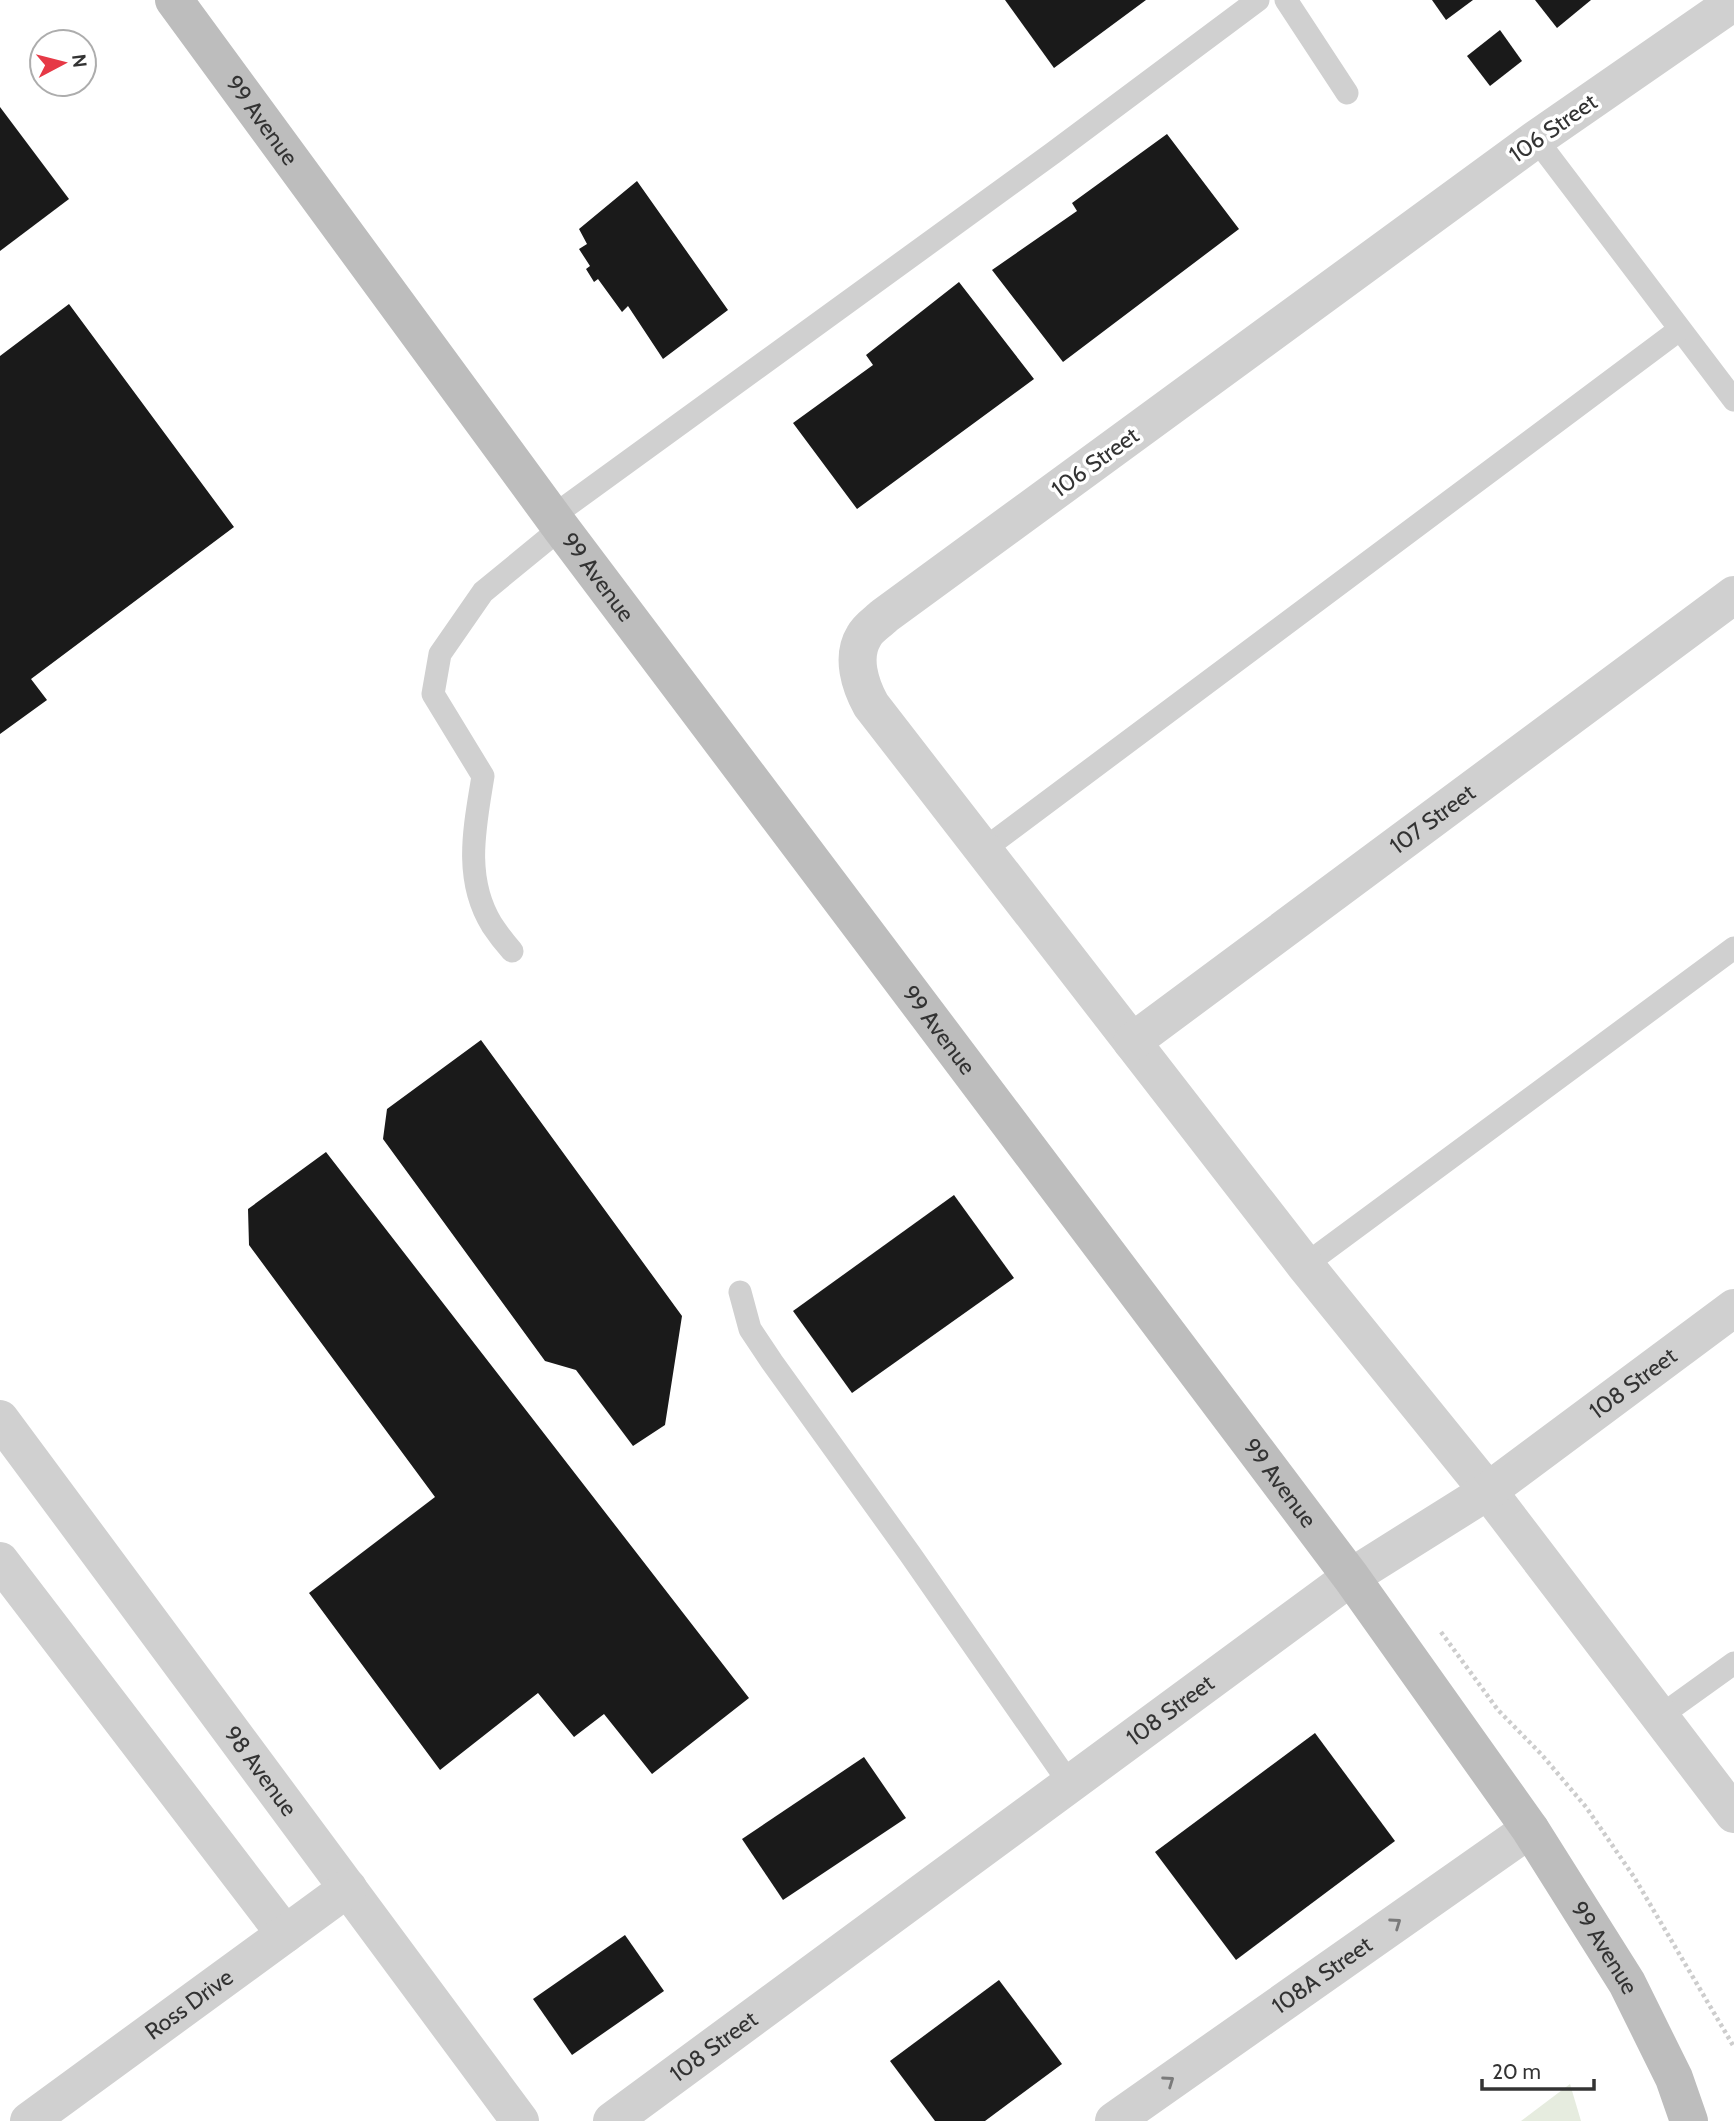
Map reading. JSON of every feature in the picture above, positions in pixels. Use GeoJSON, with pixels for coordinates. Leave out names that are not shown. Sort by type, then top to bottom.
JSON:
{"type":"FeatureCollection","features":[{"type":"Feature","properties":{"kind":"main road","name":"99 Avenue"},"geometry":{"type":"LineString","coordinates":[[174,0],[557,522],[1350,1577],[1530,1829],[1627,1983],[1674,2078],[1689,2121]]}},
{"type":"Feature","properties":{"kind":"street","name":"106 Street"},"geometry":{"type":"LineString","coordinates":[[1730,5],[1536,139],[884,616],[864,635],[858,673],[862,689],[871,705],[1305,1265],[1488,1490],[1734,1814]]}},
{"type":"Feature","properties":{"kind":"street","name":"107 Street"},"geometry":{"type":"LineString","coordinates":[[1132,1042],[1734,595]]}},
{"type":"Feature","properties":{"kind":"street","name":"108 Street"},"geometry":{"type":"LineString","coordinates":[[612,2121],[1350,1577],[1488,1490],[1734,1308]]}},
{"type":"Feature","properties":{"kind":"street","name":"98 Avenue"},"geometry":{"type":"LineString","coordinates":[[0,1419],[520,2121]]}},
{"type":"Feature","properties":{"kind":"street"},"geometry":{"type":"LineString","coordinates":[[0,1560],[285,1934]]}},
{"type":"Feature","properties":{"kind":"street","name":"108A Street"},"geometry":{"type":"LineString","coordinates":[[1114,2121],[1530,1829]]}},
{"type":"Feature","properties":{"kind":"street","name":"Ross Drive"},"geometry":{"type":"LineString","coordinates":[[29,2121],[348,1888]]}},
{"type":"Feature","properties":{"kind":"lane"},"geometry":{"type":"LineString","coordinates":[[512,951],[491,924],[476,885],[472,845],[483,776],[433,694],[440,654],[483,592],[557,522],[1258,0]]}},
{"type":"Feature","properties":{"kind":"lane"},"geometry":{"type":"LineString","coordinates":[[1286,0],[1347,93]]}},
{"type":"Feature","properties":{"kind":"lane"},"geometry":{"type":"LineString","coordinates":[[1536,139],[1734,400]]}},
{"type":"Feature","properties":{"kind":"lane"},"geometry":{"type":"LineString","coordinates":[[984,849],[1679,330]]}},
{"type":"Feature","properties":{"kind":"lane"},"geometry":{"type":"LineString","coordinates":[[1305,1265],[1734,948]]}},
{"type":"Feature","properties":{"kind":"lane"},"geometry":{"type":"LineString","coordinates":[[740,1292],[750,1329],[772,1362],[1070,1784]]}},
{"type":"Feature","properties":{"kind":"lane"},"geometry":{"type":"LineString","coordinates":[[1659,1717],[1734,1663]]}},
{"type":"Feature","properties":{"kind":"path"},"geometry":{"type":"LineString","coordinates":[[1436,1626],[1498,1710],[1542,1755],[1586,1807],[1634,1877],[1734,2047]]}},
{"type":"Feature","properties":{"kind":"shaded area"},"geometry":{"type":"Polygon","coordinates":[[[1570,2084],[1581,2121],[1521,2121],[1570,2084]]]}},
{"type":"Feature","properties":{"kind":"building"},"geometry":{"type":"Polygon","coordinates":[[[1005,0],[1146,0],[1054,68],[1005,0]]]}},
{"type":"Feature","properties":{"kind":"building"},"geometry":{"type":"Polygon","coordinates":[[[1432,0],[1473,0],[1446,20],[1432,0]]]}},
{"type":"Feature","properties":{"kind":"building"},"geometry":{"type":"Polygon","coordinates":[[[1535,0],[1591,0],[1557,28],[1535,0]]]}},
{"type":"Feature","properties":{"kind":"building"},"geometry":{"type":"Polygon","coordinates":[[[1500,30],[1522,61],[1490,86],[1467,56],[1500,30]]]}},
{"type":"Feature","properties":{"kind":"building"},"geometry":{"type":"Polygon","coordinates":[[[0,107],[69,199],[0,251],[0,107]]]}},
{"type":"Feature","properties":{"kind":"building"},"geometry":{"type":"Polygon","coordinates":[[[1167,134],[1239,229],[1063,362],[992,270],[1077,211],[1072,203],[1167,134]]]}},
{"type":"Feature","properties":{"kind":"building"},"geometry":{"type":"Polygon","coordinates":[[[637,181],[728,310],[663,359],[628,306],[622,312],[598,279],[594,282],[586,269],[590,266],[579,249],[587,244],[579,229],[637,181]]]}},
{"type":"Feature","properties":{"kind":"building"},"geometry":{"type":"Polygon","coordinates":[[[959,282],[1034,379],[857,509],[793,423],[873,365],[866,355],[959,282]]]}},
{"type":"Feature","properties":{"kind":"building"},"geometry":{"type":"Polygon","coordinates":[[[69,304],[234,527],[31,679],[47,700],[0,734],[0,356],[69,304]]]}},
{"type":"Feature","properties":{"kind":"building"},"geometry":{"type":"Polygon","coordinates":[[[481,1040],[682,1316],[665,1425],[633,1446],[576,1370],[545,1361],[383,1139],[387,1109],[481,1040]]]}},
{"type":"Feature","properties":{"kind":"building"},"geometry":{"type":"Polygon","coordinates":[[[326,1152],[749,1698],[652,1774],[604,1714],[574,1737],[538,1693],[440,1770],[309,1593],[435,1497],[249,1245],[248,1209],[326,1152]]]}},
{"type":"Feature","properties":{"kind":"building"},"geometry":{"type":"Polygon","coordinates":[[[954,1195],[1014,1278],[852,1393],[793,1311],[954,1195]]]}},
{"type":"Feature","properties":{"kind":"building"},"geometry":{"type":"Polygon","coordinates":[[[1315,1733],[1395,1841],[1236,1960],[1155,1852],[1315,1733]]]}},
{"type":"Feature","properties":{"kind":"building"},"geometry":{"type":"Polygon","coordinates":[[[864,1757],[906,1818],[783,1900],[742,1839],[864,1757]]]}},
{"type":"Feature","properties":{"kind":"building"},"geometry":{"type":"Polygon","coordinates":[[[625,1935],[664,1991],[572,2055],[533,1999],[625,1935]]]}},
{"type":"Feature","properties":{"kind":"building"},"geometry":{"type":"Polygon","coordinates":[[[999,1980],[1062,2064],[985,2121],[935,2121],[890,2061],[999,1980]]]}}]}
